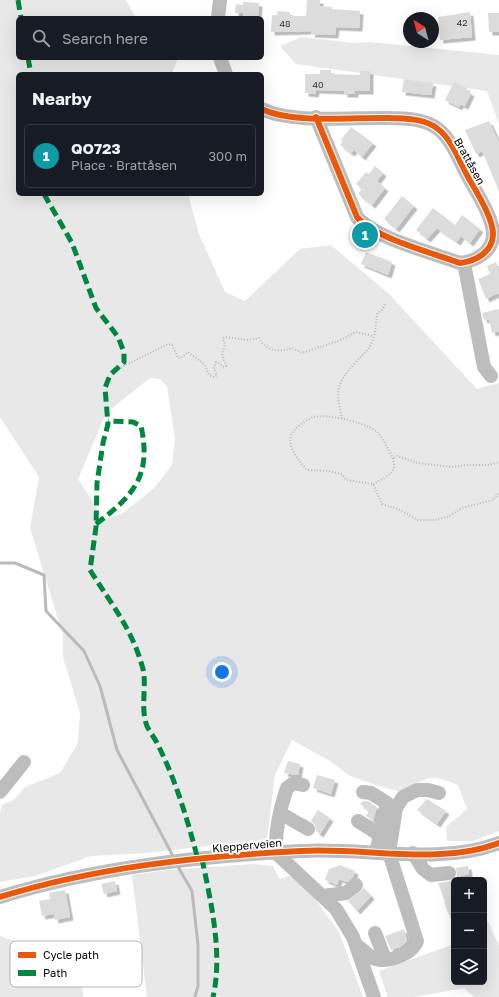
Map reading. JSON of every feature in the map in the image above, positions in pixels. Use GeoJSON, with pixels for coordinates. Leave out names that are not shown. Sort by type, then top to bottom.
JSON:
{"type":"FeatureCollection","features":[{"type":"Feature","properties":{"kind":"street"},"geometry":{"type":"LineString","coordinates":[[218,16],[220,0]]}},
{"type":"Feature","properties":{"kind":"street"},"geometry":{"type":"LineString","coordinates":[[221,60],[225,72]]}},
{"type":"Feature","properties":{"kind":"street","name":"Brattåsen"},"geometry":{"type":"LineString","coordinates":[[264,110],[286,117],[422,120],[440,130],[452,148],[485,209],[492,227],[492,241],[488,249],[480,257],[471,262],[464,263]]}},
{"type":"Feature","properties":{"kind":"street"},"geometry":{"type":"LineString","coordinates":[[316,117],[357,217],[364,225],[384,235],[460,263],[464,263],[484,366],[492,376]]}},
{"type":"Feature","properties":{"kind":"street"},"geometry":{"type":"LineString","coordinates":[[0,792],[24,762]]}},
{"type":"Feature","properties":{"kind":"street"},"geometry":{"type":"LineString","coordinates":[[303,785],[294,783],[288,788],[280,813],[275,839],[276,853],[336,909],[356,944],[374,997]]}},
{"type":"Feature","properties":{"kind":"street"},"geometry":{"type":"LineString","coordinates":[[383,853],[396,808],[403,797],[417,790],[428,790],[439,793]]}},
{"type":"Feature","properties":{"kind":"street"},"geometry":{"type":"LineString","coordinates":[[356,944],[372,957],[385,959],[405,954],[412,949],[417,941],[383,853],[380,835],[387,803],[371,793],[363,792]]}},
{"type":"Feature","properties":{"kind":"street"},"geometry":{"type":"LineString","coordinates":[[280,813],[308,829]]}},
{"type":"Feature","properties":{"kind":"street"},"geometry":{"type":"LineString","coordinates":[[358,821],[380,835]]}},
{"type":"Feature","properties":{"kind":"street","name":"Klepperveien"},"geometry":{"type":"LineString","coordinates":[[0,897],[66,879],[171,862],[317,850],[383,853],[461,852],[475,850],[499,843]]}},
{"type":"Feature","properties":{"kind":"street"},"geometry":{"type":"LineString","coordinates":[[414,853],[423,869],[431,875],[448,873]]}},
{"type":"Feature","properties":{"kind":"street"},"geometry":{"type":"LineString","coordinates":[[323,896],[346,893],[356,885]]}},
{"type":"Feature","properties":{"kind":"street"},"geometry":{"type":"LineString","coordinates":[[375,933],[385,959]]}},
{"type":"Feature","properties":{"kind":"path"},"geometry":{"type":"LineString","coordinates":[[342,419],[339,405],[338,386],[354,364],[368,349],[373,336],[377,314],[383,309],[385,303]]}},
{"type":"Feature","properties":{"kind":"path"},"geometry":{"type":"LineString","coordinates":[[118,369],[168,344],[172,345],[178,358],[188,352],[205,365],[209,375],[214,377],[217,375],[214,369],[216,362],[224,367],[226,366],[222,354],[225,345],[223,338],[226,337],[237,337],[248,340],[259,338],[264,346],[269,349],[282,352],[292,348],[302,352],[341,340],[356,332],[373,336]]}},
{"type":"Feature","properties":{"kind":"path"},"geometry":{"type":"LineString","coordinates":[[325,416],[342,419],[374,430],[383,439],[394,458],[394,470],[391,474],[373,484],[347,480],[342,474],[329,471],[307,470],[294,451],[290,442],[290,435],[312,417],[325,416]]}},
{"type":"Feature","properties":{"kind":"path"},"geometry":{"type":"LineString","coordinates":[[394,458],[397,456],[418,463],[452,468],[466,465],[488,465],[499,462]]}},
{"type":"Feature","properties":{"kind":"path"},"geometry":{"type":"LineString","coordinates":[[373,484],[382,504],[398,509],[407,515],[422,521],[448,517],[462,508],[493,500],[499,493]]}},
{"type":"Feature","properties":{"kind":"shaded area"},"geometry":{"type":"Polygon","coordinates":[[[0,0],[126,0],[135,16],[16,16],[16,60],[177,60],[173,72],[16,72],[16,196],[189,196],[199,234],[225,292],[245,301],[300,249],[331,245],[389,294],[477,389],[499,383],[499,831],[473,841],[447,841],[446,827],[467,809],[458,785],[442,779],[430,778],[404,792],[388,789],[350,776],[330,761],[292,740],[275,775],[267,839],[146,853],[91,856],[35,876],[0,882],[0,814],[2,805],[15,799],[25,787],[60,773],[78,743],[80,713],[63,657],[63,635],[30,528],[39,477],[0,417],[0,0]],[[150,378],[106,413],[78,479],[94,503],[102,520],[123,513],[154,488],[172,465],[175,439],[167,386],[160,379],[150,378]]]}},
{"type":"Feature","properties":{"kind":"shaded area"},"geometry":{"type":"Polygon","coordinates":[[[302,37],[354,43],[370,42],[403,45],[403,48],[430,48],[499,55],[499,124],[487,91],[296,64],[280,46],[302,37]]]}},
{"type":"Feature","properties":{"kind":"shaded area"},"geometry":{"type":"Polygon","coordinates":[[[253,864],[273,866],[279,879],[292,875],[316,900],[339,932],[363,997],[147,997],[142,956],[142,941],[140,941],[132,875],[168,870],[253,864]]]}},
{"type":"Feature","properties":{"kind":"shaded area"},"geometry":{"type":"Polygon","coordinates":[[[487,921],[499,946],[499,997],[474,997],[464,988],[414,997],[388,997],[379,971],[451,945],[451,985],[487,985],[487,921]]]}},
{"type":"Feature","properties":{"kind":"shaded area"},"geometry":{"type":"Polygon","coordinates":[[[0,936],[14,941],[10,941],[10,987],[82,987],[83,997],[0,997],[0,936]]]}},
{"type":"Feature","properties":{"kind":"building"},"geometry":{"type":"Polygon","coordinates":[[[307,0],[320,0],[320,6],[332,7],[332,9],[360,11],[359,28],[336,27],[335,35],[311,34],[312,31],[271,32],[272,15],[277,15],[278,11],[290,12],[290,16],[306,16],[307,0]]]}},
{"type":"Feature","properties":{"kind":"building"},"geometry":{"type":"Polygon","coordinates":[[[243,2],[259,3],[258,16],[243,16],[243,13],[235,13],[236,4],[243,5],[243,2]]]}},
{"type":"Feature","properties":{"kind":"building"},"geometry":{"type":"Polygon","coordinates":[[[470,12],[472,37],[440,40],[439,17],[470,12]]]}},
{"type":"Feature","properties":{"kind":"building"},"geometry":{"type":"Polygon","coordinates":[[[488,13],[499,13],[499,32],[489,32],[488,13]]]}},
{"type":"Feature","properties":{"kind":"building"},"geometry":{"type":"Polygon","coordinates":[[[320,70],[331,70],[331,74],[360,75],[360,71],[370,71],[370,91],[355,91],[355,94],[344,94],[344,91],[316,90],[315,94],[305,93],[305,74],[320,74],[320,70]]]}},
{"type":"Feature","properties":{"kind":"building"},"geometry":{"type":"Polygon","coordinates":[[[404,79],[433,83],[431,95],[402,92],[404,79]]]}},
{"type":"Feature","properties":{"kind":"building"},"geometry":{"type":"Polygon","coordinates":[[[454,82],[467,88],[466,90],[471,93],[465,106],[460,104],[459,107],[445,100],[454,82]]]}},
{"type":"Feature","properties":{"kind":"building"},"geometry":{"type":"Polygon","coordinates":[[[489,121],[499,143],[499,191],[482,151],[476,154],[465,130],[489,121]]]}},
{"type":"Feature","properties":{"kind":"building"},"geometry":{"type":"Polygon","coordinates":[[[351,127],[373,143],[362,157],[354,150],[351,153],[340,145],[343,141],[341,140],[351,127]]]}},
{"type":"Feature","properties":{"kind":"building"},"geometry":{"type":"Polygon","coordinates":[[[375,166],[383,173],[377,181],[385,188],[372,205],[358,194],[362,189],[356,184],[366,172],[369,174],[375,166]]]}},
{"type":"Feature","properties":{"kind":"building"},"geometry":{"type":"Polygon","coordinates":[[[402,196],[414,206],[396,229],[384,219],[402,196]]]}},
{"type":"Feature","properties":{"kind":"building"},"geometry":{"type":"Polygon","coordinates":[[[433,208],[455,225],[462,215],[480,229],[470,243],[461,236],[457,242],[437,228],[427,239],[416,230],[433,208]]]}},
{"type":"Feature","properties":{"kind":"building"},"geometry":{"type":"Polygon","coordinates":[[[366,252],[392,262],[388,275],[361,264],[366,252]]]}},
{"type":"Feature","properties":{"kind":"building"},"geometry":{"type":"Polygon","coordinates":[[[496,262],[499,270],[499,295],[498,293],[486,299],[478,279],[490,274],[487,266],[496,262]]]}},
{"type":"Feature","properties":{"kind":"building"},"geometry":{"type":"Polygon","coordinates":[[[499,309],[499,331],[492,333],[489,319],[484,320],[482,313],[499,309]]]}},
{"type":"Feature","properties":{"kind":"building"},"geometry":{"type":"Polygon","coordinates":[[[288,761],[300,764],[298,775],[284,773],[288,761]]]}},
{"type":"Feature","properties":{"kind":"building"},"geometry":{"type":"Polygon","coordinates":[[[317,775],[335,780],[331,794],[313,788],[317,775]]]}},
{"type":"Feature","properties":{"kind":"building"},"geometry":{"type":"Polygon","coordinates":[[[427,799],[446,811],[437,824],[417,810],[427,799]]]}},
{"type":"Feature","properties":{"kind":"building"},"geometry":{"type":"Polygon","coordinates":[[[363,801],[368,801],[377,807],[373,821],[366,816],[369,811],[360,804],[363,801]]]}},
{"type":"Feature","properties":{"kind":"building"},"geometry":{"type":"Polygon","coordinates":[[[318,810],[330,818],[320,834],[316,831],[315,825],[311,821],[318,810]]]}},
{"type":"Feature","properties":{"kind":"building"},"geometry":{"type":"Polygon","coordinates":[[[340,865],[355,871],[353,877],[347,882],[339,879],[337,885],[325,880],[329,869],[340,865]]]}},
{"type":"Feature","properties":{"kind":"building"},"geometry":{"type":"Polygon","coordinates":[[[468,866],[469,874],[457,877],[456,868],[468,866]]]}},
{"type":"Feature","properties":{"kind":"building"},"geometry":{"type":"Polygon","coordinates":[[[115,881],[117,891],[104,894],[101,884],[115,881]]]}},
{"type":"Feature","properties":{"kind":"building"},"geometry":{"type":"Polygon","coordinates":[[[451,881],[451,919],[444,903],[445,902],[438,883],[451,881]]]}},
{"type":"Feature","properties":{"kind":"building"},"geometry":{"type":"Polygon","coordinates":[[[364,888],[371,896],[357,911],[348,901],[364,888]]]}},
{"type":"Feature","properties":{"kind":"building"},"geometry":{"type":"Polygon","coordinates":[[[65,890],[70,917],[55,920],[54,914],[42,916],[39,901],[50,899],[49,893],[65,890]]]}},
{"type":"Feature","properties":{"kind":"building"},"geometry":{"type":"Polygon","coordinates":[[[404,929],[407,941],[400,947],[391,950],[385,936],[404,929]]]}},
{"type":"Feature","properties":{"kind":"waterway"},"geometry":{"type":"LineString","coordinates":[[0,563],[15,563],[44,575],[46,611],[84,651],[100,686],[117,750],[174,858]]}},
{"type":"Feature","properties":{"kind":"waterway"},"geometry":{"type":"LineString","coordinates":[[177,865],[192,891],[198,945],[198,986],[195,997]]}},
{"type":"Feature","properties":{"kind":"marked path"},"geometry":{"type":"LineString","coordinates":[[18,0],[21,16]]}},
{"type":"Feature","properties":{"kind":"marked path"},"geometry":{"type":"LineString","coordinates":[[28,60],[31,72]]}},
{"type":"Feature","properties":{"kind":"marked path"},"geometry":{"type":"LineString","coordinates":[[45,196],[72,243],[96,308],[118,337],[124,352],[124,362],[110,375],[105,388],[108,424],[103,443],[97,483],[96,527],[90,570],[127,629],[138,654],[144,676],[144,712],[147,726],[157,742],[176,787],[186,816],[198,860]]}},
{"type":"Feature","properties":{"kind":"marked path"},"geometry":{"type":"LineString","coordinates":[[96,524],[109,514],[129,494],[141,472],[144,458],[144,443],[141,426],[133,422],[108,421]]}},
{"type":"Feature","properties":{"kind":"marked path"},"geometry":{"type":"LineString","coordinates":[[202,859],[215,928],[217,963],[213,997]]}},
{"type":"Feature","properties":{"kind":"cycle path"},"geometry":{"type":"LineString","coordinates":[[264,110],[290,117],[317,119]]}},
{"type":"Feature","properties":{"kind":"cycle path"},"geometry":{"type":"LineString","coordinates":[[317,119],[402,119],[421,121],[433,125],[451,144],[487,212],[493,234],[487,251],[477,258],[460,263],[420,250],[376,232],[365,225],[357,217],[317,119]]}},
{"type":"Feature","properties":{"kind":"cycle path"},"geometry":{"type":"LineString","coordinates":[[0,897],[74,878],[187,860],[263,853],[325,850],[426,855],[476,850],[499,843]]}},
{"type":"Feature","properties":{"kind":"place","name":"QO723"},"geometry":{"type":"Point","coordinates":[365,235]}}]}
